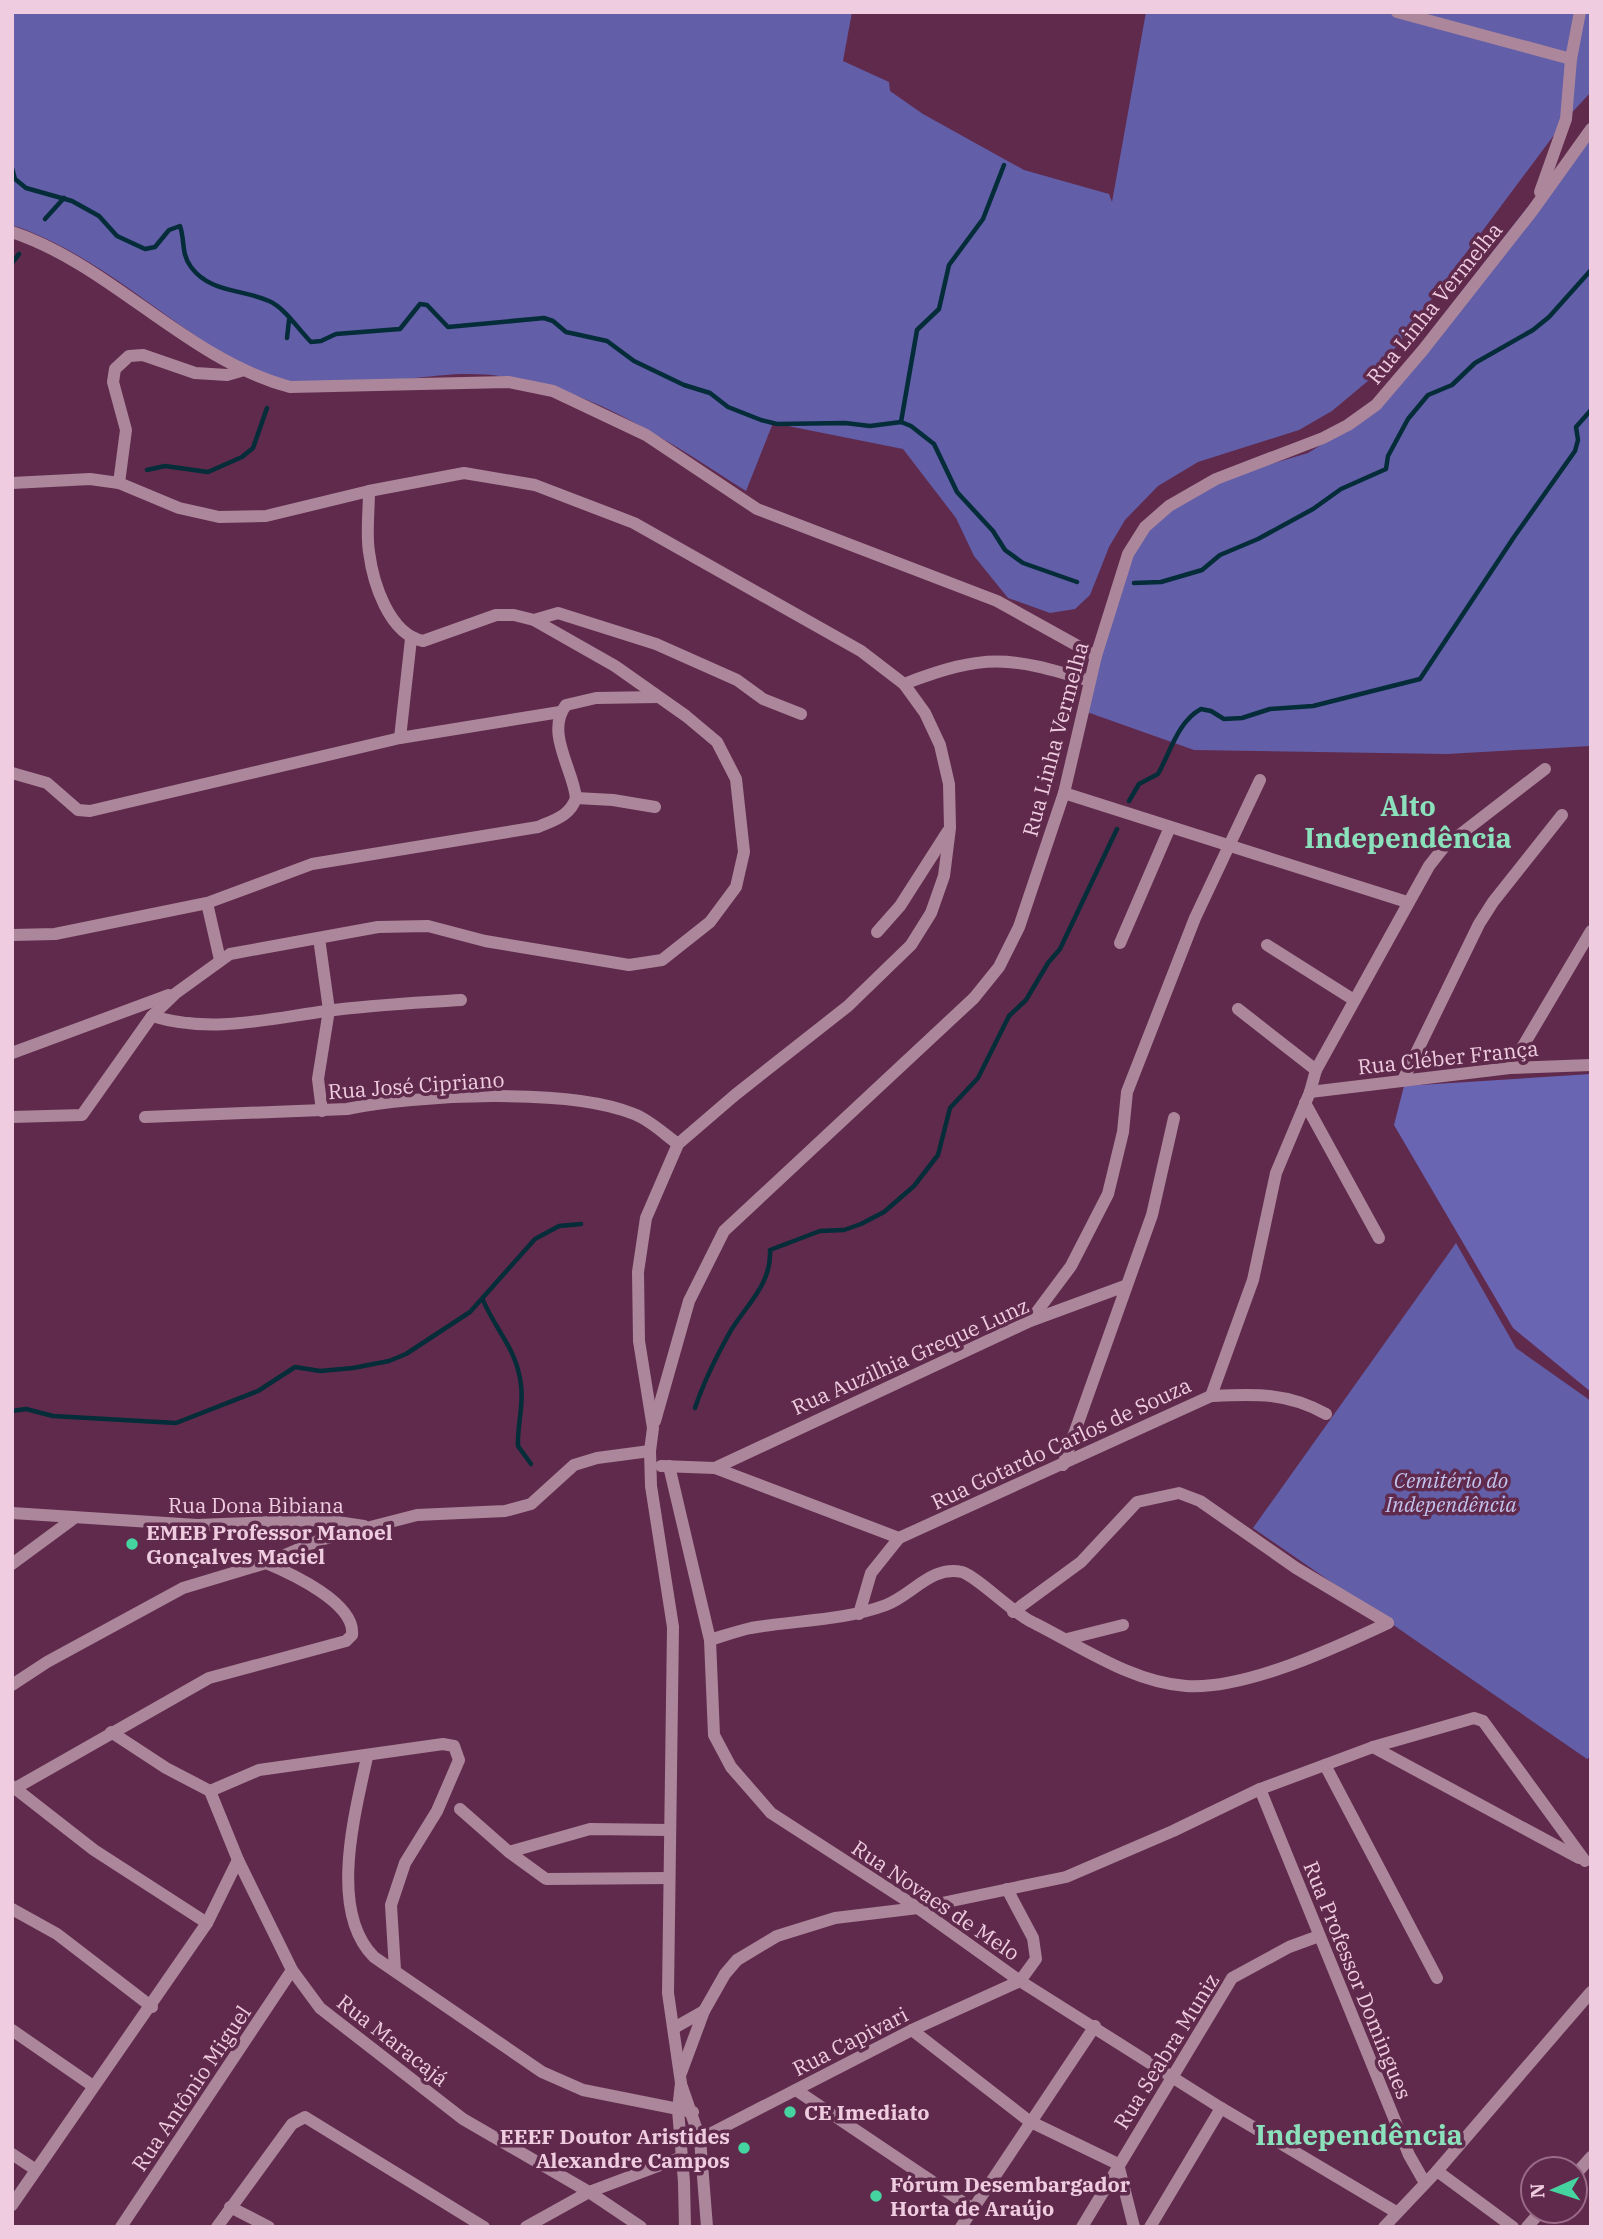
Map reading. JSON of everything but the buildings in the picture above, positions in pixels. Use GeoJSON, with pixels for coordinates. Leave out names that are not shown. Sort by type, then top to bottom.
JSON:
{"type":"FeatureCollection","features":[{"type":"Feature","properties":{"kind":"street"},"geometry":{"type":"LineString","coordinates":[[1397,12],[1571,59]]}},
{"type":"Feature","properties":{"kind":"street"},"geometry":{"type":"LineString","coordinates":[[1533,210],[1566,120],[1571,59],[1580,12]]}},
{"type":"Feature","properties":{"kind":"street","name":"Rua Linha Vermelha"},"geometry":{"type":"LineString","coordinates":[[653,1428],[689,1301],[724,1231],[974,998],[999,967],[1019,926],[1064,793],[1096,656],[1128,554],[1144,527],[1169,506],[1216,478],[1323,438],[1348,425],[1376,405],[1423,350],[1533,210],[1591,129]]}},
{"type":"Feature","properties":{"kind":"street"},"geometry":{"type":"LineString","coordinates":[[12,232],[52,248],[241,371],[290,387],[508,382],[553,391],[646,435],[757,509],[997,601],[1096,656]]}},
{"type":"Feature","properties":{"kind":"street"},"geometry":{"type":"LineString","coordinates":[[118,483],[126,430],[113,382],[116,369],[129,356],[143,355],[195,373],[227,375],[241,371]]}},
{"type":"Feature","properties":{"kind":"street"},"geometry":{"type":"LineString","coordinates":[[12,483],[90,479],[118,483],[179,508],[219,517],[266,516],[369,491],[464,473],[535,485],[634,523],[862,651],[904,684],[925,713],[940,745],[948,784],[950,828],[944,876],[931,913],[911,944],[848,1006],[735,1095],[678,1144],[646,1218],[638,1272],[639,1341],[653,1428],[650,1465],[673,1627],[668,1993],[681,2078],[700,2139],[707,2227]]}},
{"type":"Feature","properties":{"kind":"street"},"geometry":{"type":"LineString","coordinates":[[12,1117],[82,1115],[152,1016],[176,993],[220,960],[248,949],[378,927],[428,926],[584,959],[629,965],[662,960],[710,922],[736,887],[744,852],[736,779],[717,742],[615,666],[534,620],[514,615],[496,615],[423,642],[411,639],[396,625],[379,589],[368,551],[369,491]]}},
{"type":"Feature","properties":{"kind":"street"},"geometry":{"type":"LineString","coordinates":[[534,620],[558,613],[656,644],[737,680],[763,699],[801,714]]}},
{"type":"Feature","properties":{"kind":"street"},"geometry":{"type":"LineString","coordinates":[[400,737],[411,639]]}},
{"type":"Feature","properties":{"kind":"street"},"geometry":{"type":"LineString","coordinates":[[904,684],[954,667],[1008,659],[1030,662],[1090,681]]}},
{"type":"Feature","properties":{"kind":"street"},"geometry":{"type":"LineString","coordinates":[[12,773],[47,783],[78,810],[90,811],[400,737],[560,712],[572,701],[659,697]]}},
{"type":"Feature","properties":{"kind":"street"},"geometry":{"type":"LineString","coordinates":[[12,935],[55,934],[207,903],[312,864],[538,827],[564,816],[573,808],[576,798],[558,732],[560,712]]}},
{"type":"Feature","properties":{"kind":"street"},"geometry":{"type":"LineString","coordinates":[[1211,1396],[1253,1280],[1276,1173],[1308,1098],[1316,1070],[1407,902],[1444,847],[1545,769]]}},
{"type":"Feature","properties":{"kind":"street"},"geometry":{"type":"LineString","coordinates":[[1030,1321],[1071,1266],[1108,1194],[1123,1132],[1127,1092],[1195,918],[1260,780]]}},
{"type":"Feature","properties":{"kind":"street"},"geometry":{"type":"LineString","coordinates":[[1064,793],[1407,902]]}},
{"type":"Feature","properties":{"kind":"street"},"geometry":{"type":"LineString","coordinates":[[576,798],[613,800],[654,807]]}},
{"type":"Feature","properties":{"kind":"street"},"geometry":{"type":"LineString","coordinates":[[1403,1080],[1479,924],[1493,902],[1562,815]]}},
{"type":"Feature","properties":{"kind":"street"},"geometry":{"type":"LineString","coordinates":[[1120,943],[1170,827]]}},
{"type":"Feature","properties":{"kind":"street"},"geometry":{"type":"LineString","coordinates":[[877,933],[900,906],[950,828]]}},
{"type":"Feature","properties":{"kind":"street"},"geometry":{"type":"LineString","coordinates":[[207,903],[220,960]]}},
{"type":"Feature","properties":{"kind":"street"},"geometry":{"type":"LineString","coordinates":[[1510,1068],[1591,931]]}},
{"type":"Feature","properties":{"kind":"street"},"geometry":{"type":"LineString","coordinates":[[319,938],[329,1010],[318,1079],[322,1111]]}},
{"type":"Feature","properties":{"kind":"street"},"geometry":{"type":"LineString","coordinates":[[1267,945],[1354,1000]]}},
{"type":"Feature","properties":{"kind":"street"},"geometry":{"type":"LineString","coordinates":[[12,1053],[176,993]]}},
{"type":"Feature","properties":{"kind":"street"},"geometry":{"type":"LineString","coordinates":[[152,1016],[178,1024],[226,1026],[329,1010],[461,1000]]}},
{"type":"Feature","properties":{"kind":"street"},"geometry":{"type":"LineString","coordinates":[[1238,1009],[1316,1070]]}},
{"type":"Feature","properties":{"kind":"street","name":"Rua Cléber França"},"geometry":{"type":"LineString","coordinates":[[1308,1098],[1403,1080],[1445,1078],[1510,1068],[1591,1065]]}},
{"type":"Feature","properties":{"kind":"street"},"geometry":{"type":"LineString","coordinates":[[1308,1098],[1379,1238]]}},
{"type":"Feature","properties":{"kind":"street","name":"Rua José Cipriano"},"geometry":{"type":"LineString","coordinates":[[145,1117],[322,1111],[378,1103],[451,1099],[584,1099],[636,1114],[678,1144]]}},
{"type":"Feature","properties":{"kind":"street"},"geometry":{"type":"LineString","coordinates":[[1063,1465],[1152,1215],[1174,1118]]}},
{"type":"Feature","properties":{"kind":"street","name":"Rua Auzilhia Greque Lunz"},"geometry":{"type":"LineString","coordinates":[[715,1468],[1030,1321],[1125,1286]]}},
{"type":"Feature","properties":{"kind":"street","name":"Rua Gotardo Carlos de Souza"},"geometry":{"type":"LineString","coordinates":[[859,1614],[871,1573],[899,1538],[1211,1396],[1251,1395],[1302,1400],[1326,1414]]}},
{"type":"Feature","properties":{"kind":"street","name":"Rua Dona Bibiana"},"geometry":{"type":"LineString","coordinates":[[12,1513],[197,1525],[324,1520],[372,1527],[417,1515],[505,1511],[531,1504],[574,1465],[597,1458],[650,1451]]}},
{"type":"Feature","properties":{"kind":"street"},"geometry":{"type":"LineString","coordinates":[[650,1465],[715,1468],[899,1538]]}},
{"type":"Feature","properties":{"kind":"street","name":"Rua Novaes de Melo"},"geometry":{"type":"LineString","coordinates":[[669,1466],[710,1640],[714,1735],[731,1767],[771,1813],[918,1908],[1020,1981],[1173,2075],[1221,2108],[1396,2212]]}},
{"type":"Feature","properties":{"kind":"street"},"geometry":{"type":"LineString","coordinates":[[710,1640],[748,1628],[859,1614],[890,1604],[942,1571],[964,1572],[1013,1612],[1126,1670],[1186,1686],[1227,1682],[1313,1658],[1388,1623],[1296,1568],[1200,1501],[1179,1493],[1164,1494],[1137,1502],[1081,1562],[1013,1612]]}},
{"type":"Feature","properties":{"kind":"street"},"geometry":{"type":"LineString","coordinates":[[12,1564],[73,1519]]}},
{"type":"Feature","properties":{"kind":"street"},"geometry":{"type":"LineString","coordinates":[[12,1685],[47,1662],[183,1588],[266,1563],[320,1540],[372,1527]]}},
{"type":"Feature","properties":{"kind":"street"},"geometry":{"type":"LineString","coordinates":[[207,1923],[94,1850],[13,1788],[209,1678],[346,1641],[352,1635],[350,1622],[331,1600],[301,1577],[266,1563]]}},
{"type":"Feature","properties":{"kind":"street"},"geometry":{"type":"LineString","coordinates":[[1068,1639],[1123,1625]]}},
{"type":"Feature","properties":{"kind":"street"},"geometry":{"type":"LineString","coordinates":[[684,2227],[678,2110],[681,2078],[704,2011],[725,1974],[737,1960],[767,1941],[835,1918],[918,1908],[1066,1877],[1173,1831],[1260,1789],[1373,1747],[1479,1718],[1588,1864]]}},
{"type":"Feature","properties":{"kind":"street"},"geometry":{"type":"LineString","coordinates":[[111,1732],[166,1768],[211,1791],[259,1770],[367,1757],[443,1744],[454,1746],[459,1760],[437,1811],[405,1863],[391,1905],[391,1937],[396,1970]]}},
{"type":"Feature","properties":{"kind":"street"},"geometry":{"type":"LineString","coordinates":[[1373,1747],[1588,1864]]}},
{"type":"Feature","properties":{"kind":"street"},"geometry":{"type":"LineString","coordinates":[[367,1757],[350,1840],[352,1921],[360,1944],[374,1957],[542,2071],[583,2090],[693,2112]]}},
{"type":"Feature","properties":{"kind":"street"},"geometry":{"type":"LineString","coordinates":[[1325,1765],[1437,1978]]}},
{"type":"Feature","properties":{"kind":"street","name":"Rua Professor Domingues"},"geometry":{"type":"LineString","coordinates":[[1260,1789],[1409,2155],[1425,2183]]}},
{"type":"Feature","properties":{"kind":"street","name":"Rua Maracajá"},"geometry":{"type":"LineString","coordinates":[[211,1791],[238,1860],[292,1970],[320,2008],[464,2119],[589,2192],[641,2227]]}},
{"type":"Feature","properties":{"kind":"street"},"geometry":{"type":"LineString","coordinates":[[460,1809],[509,1852],[546,1879],[670,1878]]}},
{"type":"Feature","properties":{"kind":"street"},"geometry":{"type":"LineString","coordinates":[[509,1852],[590,1829],[670,1829]]}},
{"type":"Feature","properties":{"kind":"street"},"geometry":{"type":"LineString","coordinates":[[12,2205],[93,2086],[152,2007],[207,1923],[238,1860]]}},
{"type":"Feature","properties":{"kind":"street"},"geometry":{"type":"LineString","coordinates":[[1007,1889],[1033,1938],[1036,1959],[1031,1970],[1020,1981]]}},
{"type":"Feature","properties":{"kind":"street"},"geometry":{"type":"LineString","coordinates":[[12,1909],[57,1934],[152,2007]]}},
{"type":"Feature","properties":{"kind":"street","name":"Rua Seabra Muniz"},"geometry":{"type":"LineString","coordinates":[[1082,2227],[1232,1978],[1289,1947],[1318,1936]]}},
{"type":"Feature","properties":{"kind":"street","name":"Rua Antônio Miguel"},"geometry":{"type":"LineString","coordinates":[[121,2227],[292,1970]]}},
{"type":"Feature","properties":{"kind":"street","name":"Rua Capivari"},"geometry":{"type":"LineString","coordinates":[[700,2139],[912,2030],[1020,1981]]}},
{"type":"Feature","properties":{"kind":"street"},"geometry":{"type":"LineString","coordinates":[[1384,2227],[1437,2171],[1591,1992]]}},
{"type":"Feature","properties":{"kind":"street"},"geometry":{"type":"LineString","coordinates":[[674,2028],[704,2011]]}},
{"type":"Feature","properties":{"kind":"street"},"geometry":{"type":"LineString","coordinates":[[961,2227],[1029,2121],[1095,2026]]}},
{"type":"Feature","properties":{"kind":"street"},"geometry":{"type":"LineString","coordinates":[[12,2030],[93,2086]]}},
{"type":"Feature","properties":{"kind":"street"},"geometry":{"type":"LineString","coordinates":[[912,2030],[1029,2121],[1118,2164],[1134,2227]]}},
{"type":"Feature","properties":{"kind":"street"},"geometry":{"type":"LineString","coordinates":[[796,2090],[973,2209]]}},
{"type":"Feature","properties":{"kind":"street"},"geometry":{"type":"LineString","coordinates":[[1150,2227],[1221,2108]]}},
{"type":"Feature","properties":{"kind":"street"},"geometry":{"type":"LineString","coordinates":[[216,2227],[292,2124],[305,2117],[316,2121],[484,2227]]}},
{"type":"Feature","properties":{"kind":"street"},"geometry":{"type":"LineString","coordinates":[[12,2154],[36,2170]]}},
{"type":"Feature","properties":{"kind":"street"},"geometry":{"type":"LineString","coordinates":[[526,2227],[589,2192],[682,2157]]}},
{"type":"Feature","properties":{"kind":"street"},"geometry":{"type":"LineString","coordinates":[[1437,2171],[1513,2227]]}},
{"type":"Feature","properties":{"kind":"street"},"geometry":{"type":"LineString","coordinates":[[230,2207],[270,2227]]}},
{"type":"Feature","properties":{"kind":"green space"},"geometry":{"type":"Polygon","coordinates":[[[12,12],[852,12],[843,61],[889,82],[890,91],[923,114],[1024,170],[1109,194],[1112,202],[1146,12],[1591,12],[1591,92],[1566,119],[1375,375],[1332,411],[1299,430],[1198,462],[1158,486],[1125,520],[1109,547],[1090,595],[1075,609],[1050,613],[1008,598],[974,556],[956,518],[903,449],[773,423],[746,491],[646,429],[576,395],[539,383],[500,376],[461,374],[345,385],[300,384],[270,377],[236,361],[84,259],[37,234],[12,225],[12,12]]]}},
{"type":"Feature","properties":{"kind":"green space"},"geometry":{"type":"Polygon","coordinates":[[[1591,126],[1591,746],[1447,754],[1194,750],[1084,711],[1132,556],[1157,519],[1220,479],[1308,453],[1361,420],[1591,126]]]}},
{"type":"Feature","properties":{"kind":"green space","name":"Cemitério do Independência"},"geometry":{"type":"Polygon","coordinates":[[[1456,1243],[1516,1348],[1591,1401],[1591,1756],[1587,1759],[1253,1528],[1456,1243]]]}},
{"type":"Feature","properties":{"kind":"shaded area"},"geometry":{"type":"Polygon","coordinates":[[[1591,1074],[1591,1392],[1513,1328],[1394,1125],[1404,1086],[1591,1074]]]}},
{"type":"Feature","properties":{"kind":"waterway"},"geometry":{"type":"LineString","coordinates":[[901,422],[917,330],[939,309],[949,265],[983,219],[1004,165]]}},
{"type":"Feature","properties":{"kind":"waterway"},"geometry":{"type":"LineString","coordinates":[[12,168],[15,179],[26,188],[72,201],[99,216],[117,236],[145,249],[155,247],[169,230],[180,226],[186,257],[199,275],[217,286],[275,304],[311,342],[336,334],[400,329],[420,304],[427,305],[448,327],[544,318],[553,321],[566,332],[607,341],[634,361],[684,385],[710,393],[728,407],[761,420],[777,424],[845,423],[870,426],[901,422],[911,426],[934,444],[957,492],[993,531],[1005,550],[1023,563],[1077,582]]}},
{"type":"Feature","properties":{"kind":"waterway"},"geometry":{"type":"LineString","coordinates":[[45,219],[64,198]]}},
{"type":"Feature","properties":{"kind":"waterway"},"geometry":{"type":"LineString","coordinates":[[12,263],[19,254]]}},
{"type":"Feature","properties":{"kind":"waterway"},"geometry":{"type":"LineString","coordinates":[[1134,583],[1161,582],[1202,570],[1220,555],[1258,539],[1313,509],[1341,489],[1386,469],[1388,456],[1408,419],[1428,395],[1452,385],[1475,363],[1533,330],[1549,317],[1591,270]]}},
{"type":"Feature","properties":{"kind":"waterway"},"geometry":{"type":"LineString","coordinates":[[287,338],[289,320]]}},
{"type":"Feature","properties":{"kind":"waterway"},"geometry":{"type":"LineString","coordinates":[[147,470],[165,466],[208,472],[242,457],[253,448],[267,408]]}},
{"type":"Feature","properties":{"kind":"waterway"},"geometry":{"type":"LineString","coordinates":[[1129,801],[1139,784],[1158,774],[1180,729],[1201,709],[1211,711],[1224,719],[1242,718],[1270,709],[1313,706],[1420,679],[1575,451],[1578,440],[1576,427],[1591,410]]}},
{"type":"Feature","properties":{"kind":"waterway"},"geometry":{"type":"LineString","coordinates":[[695,1408],[725,1341],[762,1284],[770,1262],[770,1250],[820,1231],[844,1230],[884,1212],[914,1186],[938,1155],[950,1108],[978,1078],[1009,1016],[1026,1000],[1048,963],[1060,949],[1117,829]]}},
{"type":"Feature","properties":{"kind":"waterway"},"geometry":{"type":"LineString","coordinates":[[12,1411],[26,1409],[53,1416],[176,1423],[258,1391],[295,1367],[320,1371],[389,1361],[406,1354],[470,1312],[535,1239],[559,1226],[581,1224]]}},
{"type":"Feature","properties":{"kind":"waterway"},"geometry":{"type":"LineString","coordinates":[[483,1300],[511,1350],[519,1372],[522,1400],[518,1446],[531,1464]]}},
{"type":"Feature","properties":{"kind":"place","name":"EMEB Professor Manoel Gonçalves Maciel"},"geometry":{"type":"Point","coordinates":[132,1544]}},
{"type":"Feature","properties":{"kind":"place","name":"CE Imediato"},"geometry":{"type":"Point","coordinates":[790,2112]}},
{"type":"Feature","properties":{"kind":"place","name":"EEEF Doutor Aristides Alexandre Campos"},"geometry":{"type":"Point","coordinates":[744,2148]}},
{"type":"Feature","properties":{"kind":"place","name":"Fórum Desembargador Horta de Araújo"},"geometry":{"type":"Point","coordinates":[876,2196]}},
{"type":"Feature","properties":{"kind":"district","name":"Alto Independência"},"geometry":{"type":"Point","coordinates":[1408,821]}},
{"type":"Feature","properties":{"kind":"district","name":"Independência"},"geometry":{"type":"Point","coordinates":[1359,2134]}}]}
